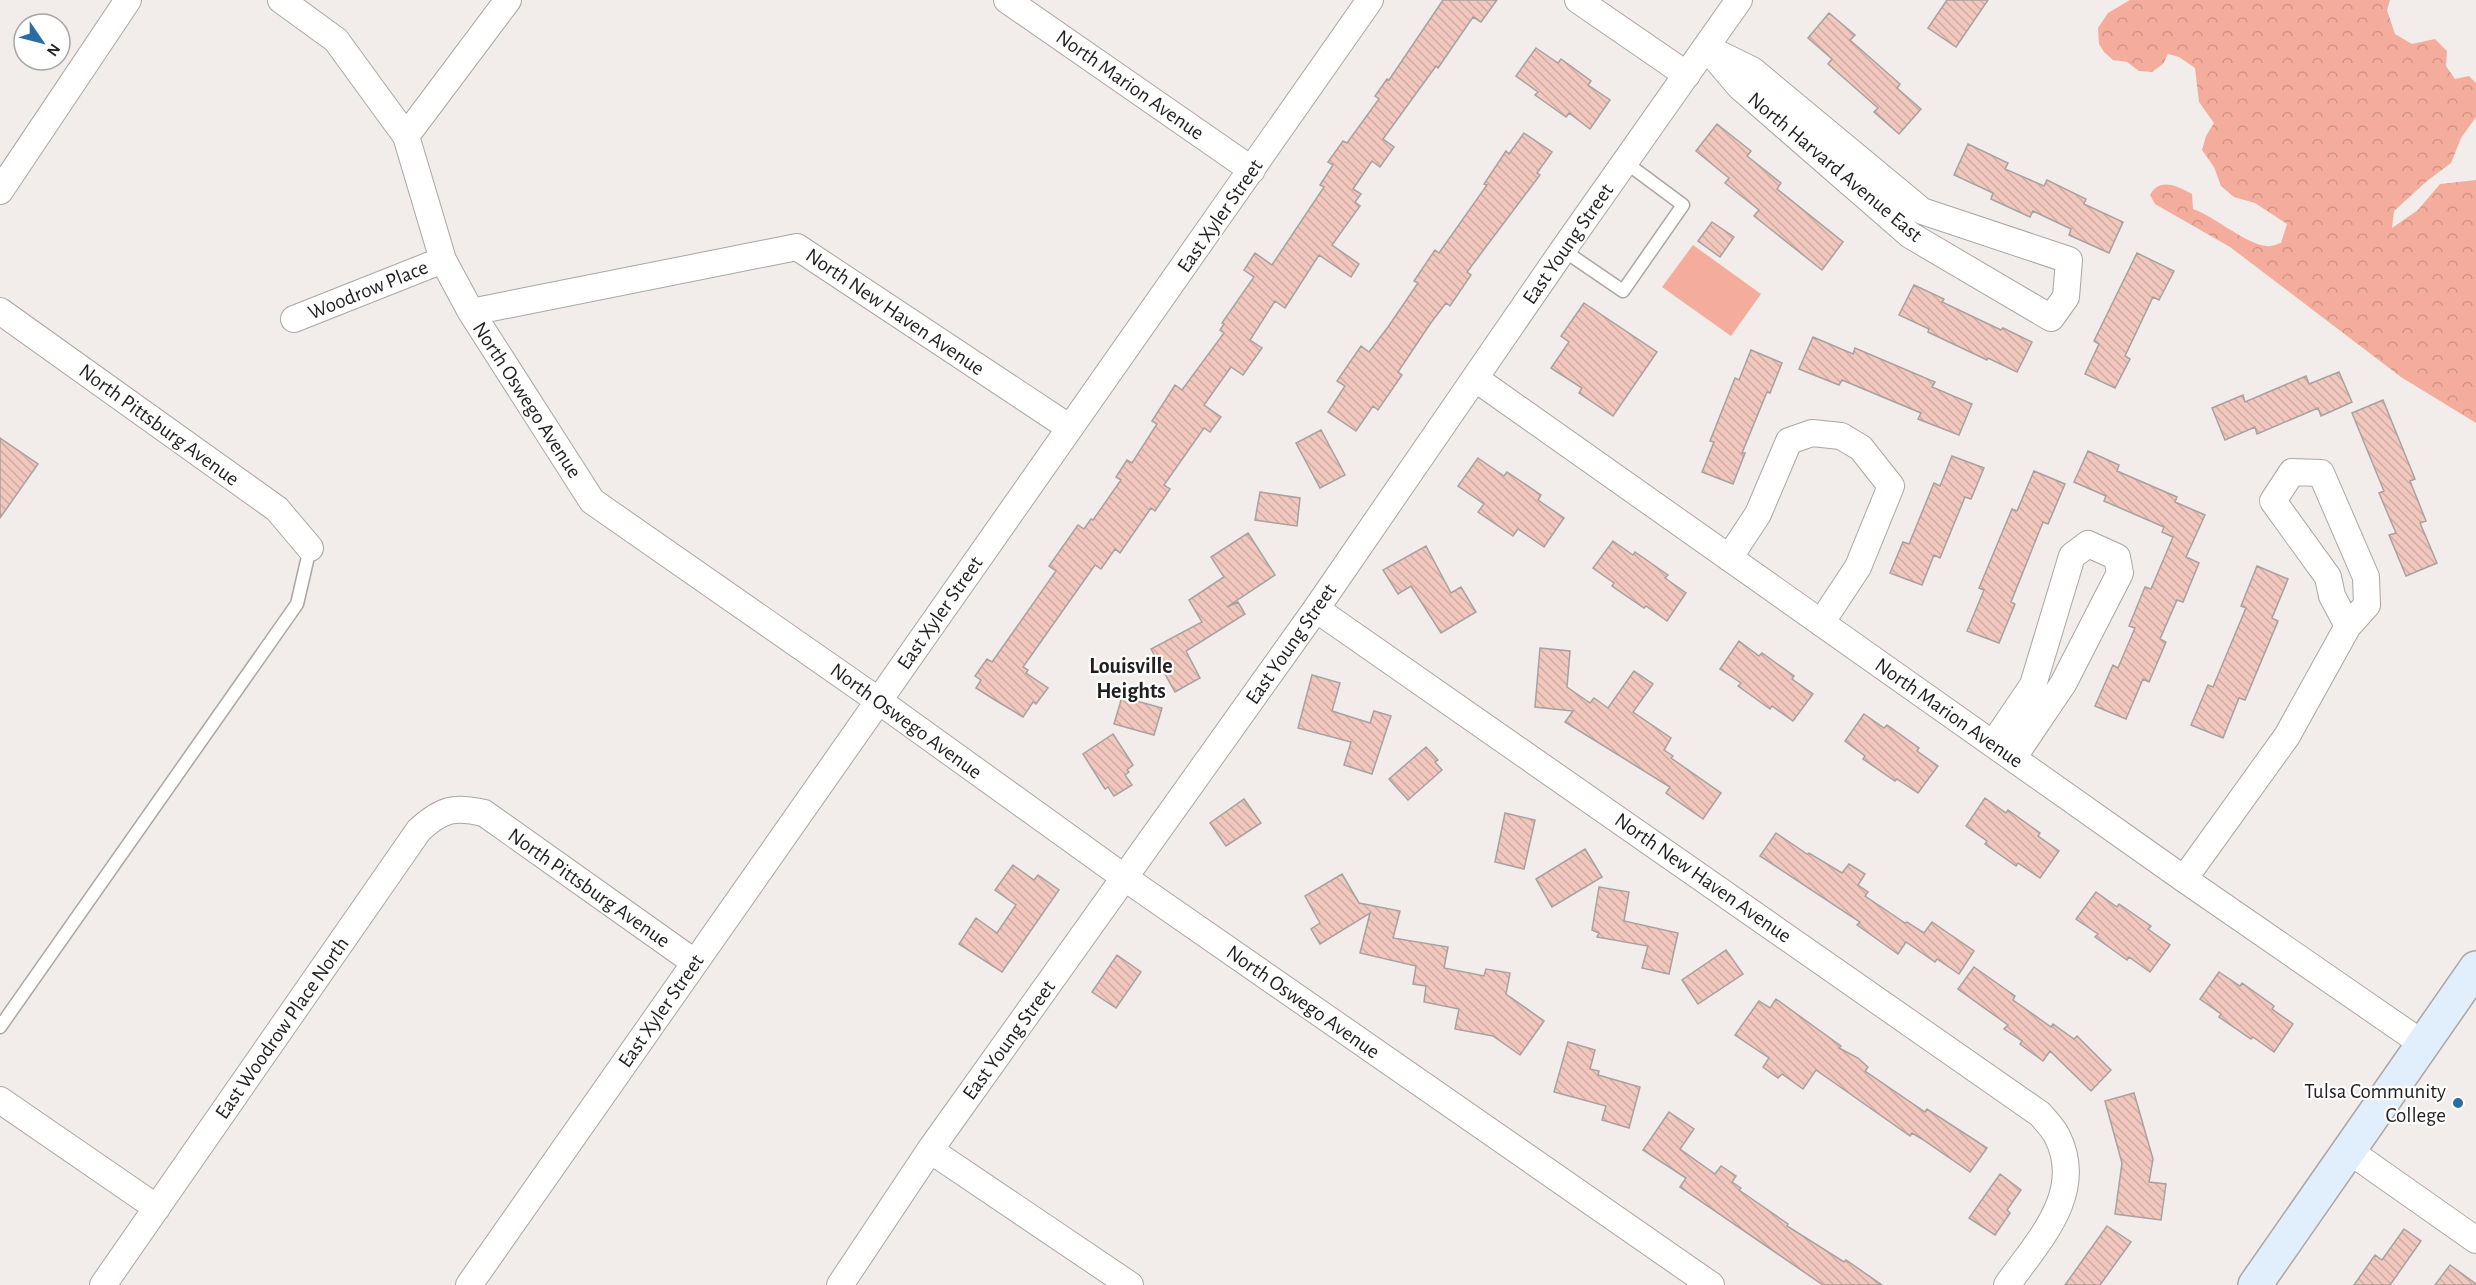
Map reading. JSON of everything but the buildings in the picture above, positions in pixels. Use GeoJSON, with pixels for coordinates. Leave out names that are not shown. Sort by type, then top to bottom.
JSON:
{"type":"FeatureCollection","features":[{"type":"Feature","properties":{"kind":"main road"},"geometry":{"type":"LineString","coordinates":[[2255,1285],[2476,968]]}},
{"type":"Feature","properties":{"kind":"street"},"geometry":{"type":"LineString","coordinates":[[0,191],[128,0]]}},
{"type":"Feature","properties":{"kind":"street","name":"North Oswego Avenue"},"geometry":{"type":"LineString","coordinates":[[281,0],[336,40],[406,136],[443,260],[471,312],[592,501],[879,701],[1125,878],[1711,1285]]}},
{"type":"Feature","properties":{"kind":"street"},"geometry":{"type":"LineString","coordinates":[[406,136],[508,0]]}},
{"type":"Feature","properties":{"kind":"street","name":"North Marion Avenue"},"geometry":{"type":"LineString","coordinates":[[1007,0],[1252,170]]}},
{"type":"Feature","properties":{"kind":"street","name":"East Xyler Street"},"geometry":{"type":"LineString","coordinates":[[469,1285],[1370,0]]}},
{"type":"Feature","properties":{"kind":"street"},"geometry":{"type":"LineString","coordinates":[[1578,0],[1687,75]]}},
{"type":"Feature","properties":{"kind":"street","name":"East Young Street"},"geometry":{"type":"LineString","coordinates":[[840,1285],[930,1150],[1316,609],[1563,250],[1739,0]]}},
{"type":"Feature","properties":{"kind":"street","name":"North Harvard Avenue East"},"geometry":{"type":"LineString","coordinates":[[1707,48],[1752,70],[1922,211],[2069,260],[2066,297],[2051,318],[1911,235],[1740,87],[1707,48]]}},
{"type":"Feature","properties":{"kind":"street","name":"North New Haven Avenue"},"geometry":{"type":"LineString","coordinates":[[471,312],[797,247],[1070,428]]}},
{"type":"Feature","properties":{"kind":"street","name":"Woodrow Place"},"geometry":{"type":"LineString","coordinates":[[294,319],[443,260]]}},
{"type":"Feature","properties":{"kind":"street","name":"North Pittsburg Avenue"},"geometry":{"type":"LineString","coordinates":[[0,311],[277,509],[310,548]]}},
{"type":"Feature","properties":{"kind":"street","name":"North Marion Avenue"},"geometry":{"type":"LineString","coordinates":[[1476,379],[2184,879],[2423,1044]]}},
{"type":"Feature","properties":{"kind":"street"},"geometry":{"type":"LineString","coordinates":[[1729,558],[1758,514],[1789,441],[1812,433],[1841,436],[1861,448],[1891,486],[1858,567],[1821,623]]}},
{"type":"Feature","properties":{"kind":"street"},"geometry":{"type":"LineString","coordinates":[[2184,879],[2287,736],[2348,626],[2367,605],[2366,577],[2321,473],[2292,472],[2273,501],[2328,577],[2332,596],[2348,626]]}},
{"type":"Feature","properties":{"kind":"street"},"geometry":{"type":"LineString","coordinates":[[2088,544],[2116,557],[2120,573],[2063,684],[2003,751],[2033,685],[2072,556],[2088,544]]}},
{"type":"Feature","properties":{"kind":"street","name":"North New Haven Avenue"},"geometry":{"type":"LineString","coordinates":[[1316,609],[2040,1114],[2057,1136],[2066,1166],[2066,1188],[2056,1216],[2007,1285]]}},
{"type":"Feature","properties":{"kind":"street","name":"East Woodrow Place North"},"geometry":{"type":"LineString","coordinates":[[104,1285],[419,830],[436,815],[462,808],[484,813]]}},
{"type":"Feature","properties":{"kind":"street","name":"North Pittsburg Avenue"},"geometry":{"type":"LineString","coordinates":[[484,813],[694,962]]}},
{"type":"Feature","properties":{"kind":"street"},"geometry":{"type":"LineString","coordinates":[[0,1100],[157,1208]]}},
{"type":"Feature","properties":{"kind":"street"},"geometry":{"type":"LineString","coordinates":[[930,1150],[1130,1285]]}},
{"type":"Feature","properties":{"kind":"street"},"geometry":{"type":"LineString","coordinates":[[2348,1150],[2476,1240]]}},
{"type":"Feature","properties":{"kind":"lane"},"geometry":{"type":"LineString","coordinates":[[1563,250],[1623,291],[1683,205],[1625,162]]}},
{"type":"Feature","properties":{"kind":"lane"},"geometry":{"type":"LineString","coordinates":[[0,1027],[297,604],[310,548]]}},
{"type":"Feature","properties":{"kind":"green space"},"geometry":{"type":"Polygon","coordinates":[[[2130,0],[2390,0],[2387,10],[2395,34],[2412,44],[2435,39],[2447,51],[2446,66],[2455,79],[2469,76],[2476,83],[2476,117],[2461,138],[2451,163],[2394,211],[2392,228],[2418,210],[2440,184],[2476,180],[2476,423],[2401,377],[2230,247],[2155,204],[2150,195],[2154,189],[2164,185],[2175,186],[2192,194],[2193,209],[2250,241],[2267,246],[2281,243],[2287,224],[2255,203],[2234,197],[2221,186],[2214,167],[2202,150],[2206,136],[2214,123],[2199,102],[2195,68],[2179,57],[2168,54],[2163,64],[2152,72],[2139,71],[2127,62],[2113,60],[2104,52],[2099,44],[2098,28],[2108,13],[2130,0]]]}},
{"type":"Feature","properties":{"kind":"green space"},"geometry":{"type":"Polygon","coordinates":[[[1693,245],[1761,294],[1731,336],[1662,287],[1693,245]]]}},
{"type":"Feature","properties":{"kind":"place","name":"Tulsa Community College"},"geometry":{"type":"Point","coordinates":[2458,1103]}},
{"type":"Feature","properties":{"kind":"district","name":"Louisville Heights"},"geometry":{"type":"Point","coordinates":[1131,678]}}]}
